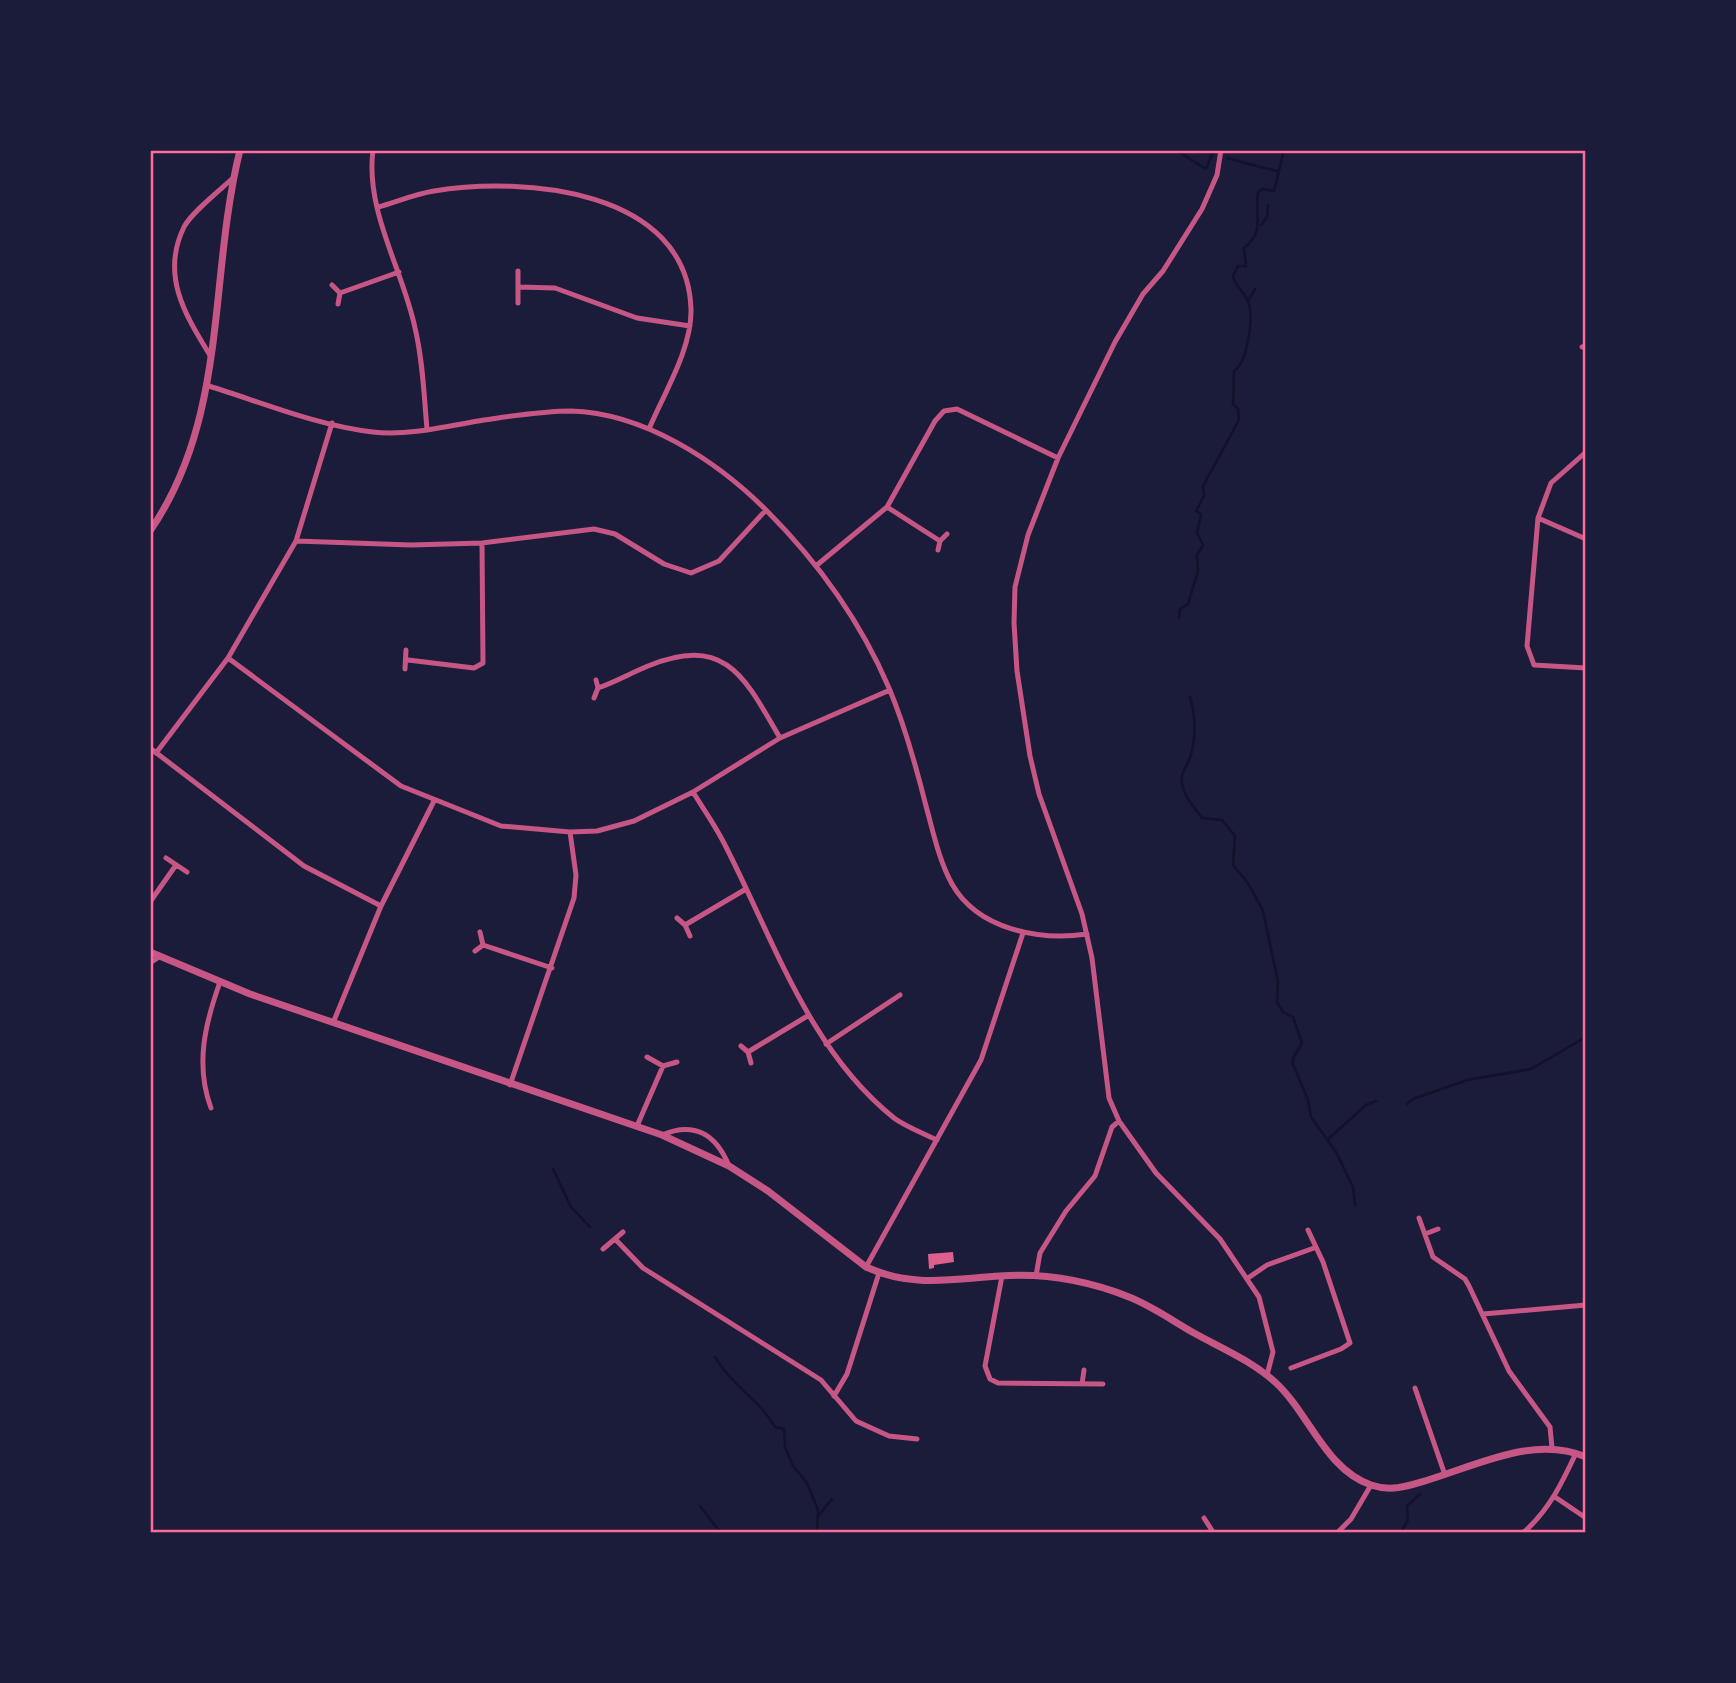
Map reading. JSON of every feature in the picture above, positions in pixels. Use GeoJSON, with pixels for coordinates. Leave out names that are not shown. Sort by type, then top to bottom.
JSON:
{"type":"FeatureCollection","features":[{"type":"Feature","properties":{"kind":"street"},"geometry":{"type":"LineString","coordinates":[[150,531],[162,514],[187,457],[209,386],[233,178],[240,150]]}},
{"type":"Feature","properties":{"kind":"street"},"geometry":{"type":"LineString","coordinates":[[373,150],[373,186],[377,207],[416,329],[427,429]]}},
{"type":"Feature","properties":{"kind":"street"},"geometry":{"type":"LineString","coordinates":[[1222,150],[1217,175],[1202,209],[1122,330],[1058,458],[1028,535],[1015,587],[1017,671],[1039,794],[1087,934],[1098,998],[1105,1084],[1119,1121],[1156,1173],[1220,1239],[1259,1297],[1273,1352],[1267,1375]]}},
{"type":"Feature","properties":{"kind":"street"},"geometry":{"type":"LineString","coordinates":[[213,362],[180,306],[174,269],[184,226],[233,178]]}},
{"type":"Feature","properties":{"kind":"street"},"geometry":{"type":"LineString","coordinates":[[377,207],[432,191],[510,186],[545,188],[609,205],[641,220],[658,233],[678,258],[689,294],[690,326],[649,429]]}},
{"type":"Feature","properties":{"kind":"street"},"geometry":{"type":"LineString","coordinates":[[518,271],[519,303]]}},
{"type":"Feature","properties":{"kind":"street"},"geometry":{"type":"LineString","coordinates":[[340,293],[399,272]]}},
{"type":"Feature","properties":{"kind":"street"},"geometry":{"type":"LineString","coordinates":[[332,285],[340,293]]}},
{"type":"Feature","properties":{"kind":"street"},"geometry":{"type":"LineString","coordinates":[[519,287],[555,288],[637,318],[690,326]]}},
{"type":"Feature","properties":{"kind":"street"},"geometry":{"type":"LineString","coordinates":[[338,304],[340,293]]}},
{"type":"Feature","properties":{"kind":"street"},"geometry":{"type":"LineString","coordinates":[[209,386],[332,424],[373,432],[427,429],[572,411],[620,419],[649,429],[734,481],[766,510],[817,565],[844,601],[890,690],[910,744],[934,836],[952,884],[975,909],[1023,933],[1046,937],[1087,934]]}},
{"type":"Feature","properties":{"kind":"street"},"geometry":{"type":"LineString","coordinates":[[817,565],[887,507],[944,411],[957,410],[1058,458]]}},
{"type":"Feature","properties":{"kind":"street"},"geometry":{"type":"LineString","coordinates":[[156,753],[228,658],[296,541],[332,424]]}},
{"type":"Feature","properties":{"kind":"street"},"geometry":{"type":"LineString","coordinates":[[1586,452],[1551,483],[1538,518],[1527,646],[1534,665],[1586,668]]}},
{"type":"Feature","properties":{"kind":"street"},"geometry":{"type":"LineString","coordinates":[[887,507],[940,541]]}},
{"type":"Feature","properties":{"kind":"street"},"geometry":{"type":"LineString","coordinates":[[296,541],[411,545],[482,543],[605,531],[615,534],[664,564],[691,573],[719,561],[766,510]]}},
{"type":"Feature","properties":{"kind":"street"},"geometry":{"type":"LineString","coordinates":[[1538,518],[1586,539]]}},
{"type":"Feature","properties":{"kind":"street"},"geometry":{"type":"LineString","coordinates":[[938,550],[940,541],[947,534]]}},
{"type":"Feature","properties":{"kind":"street"},"geometry":{"type":"LineString","coordinates":[[408,660],[474,668],[483,663],[482,543]]}},
{"type":"Feature","properties":{"kind":"street"},"geometry":{"type":"LineString","coordinates":[[405,669],[408,660],[406,650]]}},
{"type":"Feature","properties":{"kind":"street"},"geometry":{"type":"LineString","coordinates":[[598,688],[649,666],[687,654],[712,657],[729,664],[741,675],[780,738]]}},
{"type":"Feature","properties":{"kind":"street"},"geometry":{"type":"LineString","coordinates":[[228,658],[401,786],[501,826],[570,832],[597,831],[634,821],[693,792],[780,738],[890,690]]}},
{"type":"Feature","properties":{"kind":"street"},"geometry":{"type":"LineString","coordinates":[[594,698],[598,688],[596,680]]}},
{"type":"Feature","properties":{"kind":"street"},"geometry":{"type":"LineString","coordinates":[[150,748],[304,866],[381,906]]}},
{"type":"Feature","properties":{"kind":"street"},"geometry":{"type":"LineString","coordinates":[[693,792],[725,844],[809,1015],[826,1044],[866,1091],[896,1119],[937,1140]]}},
{"type":"Feature","properties":{"kind":"street"},"geometry":{"type":"LineString","coordinates":[[333,1023],[381,906],[434,801]]}},
{"type":"Feature","properties":{"kind":"street"},"geometry":{"type":"LineString","coordinates":[[510,1085],[552,968],[576,889],[570,832]]}},
{"type":"Feature","properties":{"kind":"street"},"geometry":{"type":"LineString","coordinates":[[166,858],[187,872]]}},
{"type":"Feature","properties":{"kind":"street"},"geometry":{"type":"LineString","coordinates":[[150,902],[176,865]]}},
{"type":"Feature","properties":{"kind":"street"},"geometry":{"type":"LineString","coordinates":[[685,925],[746,889]]}},
{"type":"Feature","properties":{"kind":"street"},"geometry":{"type":"LineString","coordinates":[[677,918],[685,925],[690,936]]}},
{"type":"Feature","properties":{"kind":"street"},"geometry":{"type":"LineString","coordinates":[[480,932],[483,945]]}},
{"type":"Feature","properties":{"kind":"street"},"geometry":{"type":"LineString","coordinates":[[866,1267],[981,1060],[1023,933]]}},
{"type":"Feature","properties":{"kind":"street"},"geometry":{"type":"LineString","coordinates":[[483,945],[552,968]]}},
{"type":"Feature","properties":{"kind":"street"},"geometry":{"type":"LineString","coordinates":[[475,951],[483,945]]}},
{"type":"Feature","properties":{"kind":"street"},"geometry":{"type":"LineString","coordinates":[[150,952],[220,982],[333,1023],[662,1135],[729,1166],[768,1191],[866,1267],[879,1273],[905,1281],[936,1283],[1002,1276],[1036,1276],[1088,1282],[1132,1298],[1267,1375],[1283,1390],[1310,1428],[1350,1475],[1371,1485],[1401,1488],[1519,1452],[1552,1448],[1586,1457]]}},
{"type":"Feature","properties":{"kind":"street"},"geometry":{"type":"LineString","coordinates":[[150,963],[159,957]]}},
{"type":"Feature","properties":{"kind":"street"},"geometry":{"type":"LineString","coordinates":[[211,1108],[206,1096],[202,1042],[220,982]]}},
{"type":"Feature","properties":{"kind":"street"},"geometry":{"type":"LineString","coordinates":[[826,1044],[900,995]]}},
{"type":"Feature","properties":{"kind":"street"},"geometry":{"type":"LineString","coordinates":[[748,1052],[809,1015]]}},
{"type":"Feature","properties":{"kind":"street"},"geometry":{"type":"LineString","coordinates":[[741,1046],[748,1052],[751,1063]]}},
{"type":"Feature","properties":{"kind":"street"},"geometry":{"type":"LineString","coordinates":[[647,1057],[663,1066],[677,1062]]}},
{"type":"Feature","properties":{"kind":"street"},"geometry":{"type":"LineString","coordinates":[[637,1126],[663,1066]]}},
{"type":"Feature","properties":{"kind":"street"},"geometry":{"type":"LineString","coordinates":[[198,1100],[206,1096]]}},
{"type":"Feature","properties":{"kind":"street"},"geometry":{"type":"LineString","coordinates":[[1036,1276],[1040,1253],[1066,1210],[1095,1176],[1112,1127],[1119,1121]]}},
{"type":"Feature","properties":{"kind":"street"},"geometry":{"type":"LineString","coordinates":[[662,1135],[679,1128],[692,1129],[716,1143],[729,1166]]}},
{"type":"Feature","properties":{"kind":"street"},"geometry":{"type":"LineString","coordinates":[[1419,1218],[1433,1257],[1465,1279],[1483,1314],[1493,1343],[1509,1371],[1549,1427],[1552,1448]]}},
{"type":"Feature","properties":{"kind":"street"},"geometry":{"type":"LineString","coordinates":[[1425,1234],[1438,1229]]}},
{"type":"Feature","properties":{"kind":"street"},"geometry":{"type":"LineString","coordinates":[[1291,1368],[1350,1343],[1324,1262],[1314,1248],[1308,1230]]}},
{"type":"Feature","properties":{"kind":"street"},"geometry":{"type":"LineString","coordinates":[[603,1249],[623,1232]]}},
{"type":"Feature","properties":{"kind":"street"},"geometry":{"type":"LineString","coordinates":[[616,1240],[643,1268],[821,1380],[856,1421],[889,1436],[918,1439]]}},
{"type":"Feature","properties":{"kind":"street"},"geometry":{"type":"LineString","coordinates":[[1248,1279],[1267,1265],[1314,1248]]}},
{"type":"Feature","properties":{"kind":"street"},"geometry":{"type":"LineString","coordinates":[[834,1396],[847,1374],[879,1273]]}},
{"type":"Feature","properties":{"kind":"street"},"geometry":{"type":"LineString","coordinates":[[1002,1276],[985,1366],[990,1379],[998,1383],[1103,1384]]}},
{"type":"Feature","properties":{"kind":"street"},"geometry":{"type":"LineString","coordinates":[[1483,1314],[1586,1305]]}},
{"type":"Feature","properties":{"kind":"street"},"geometry":{"type":"LineString","coordinates":[[1082,1384],[1084,1370]]}},
{"type":"Feature","properties":{"kind":"street"},"geometry":{"type":"LineString","coordinates":[[1415,1388],[1445,1475]]}},
{"type":"Feature","properties":{"kind":"street"},"geometry":{"type":"LineString","coordinates":[[1524,1532],[1539,1519],[1555,1497],[1576,1453]]}},
{"type":"Feature","properties":{"kind":"street"},"geometry":{"type":"LineString","coordinates":[[1338,1532],[1351,1519],[1371,1485]]}},
{"type":"Feature","properties":{"kind":"street"},"geometry":{"type":"LineString","coordinates":[[1555,1497],[1586,1518]]}},
{"type":"Feature","properties":{"kind":"street"},"geometry":{"type":"LineString","coordinates":[[1204,1518],[1213,1532]]}},
{"type":"Feature","properties":{"kind":"building"},"geometry":{"type":"Polygon","coordinates":[[[953,1252],[954,1262],[934,1265],[934,1268],[929,1269],[928,1254],[953,1252]]]}},
{"type":"Feature","properties":{"kind":"waterway"},"geometry":{"type":"LineString","coordinates":[[1176,150],[1206,169],[1214,150]]}},
{"type":"Feature","properties":{"kind":"waterway"},"geometry":{"type":"LineString","coordinates":[[1179,618],[1180,609],[1188,604],[1198,571],[1197,555],[1203,545],[1197,533],[1201,514],[1196,511],[1204,496],[1203,486],[1239,420],[1238,409],[1233,404],[1234,371],[1246,349],[1250,308],[1233,276],[1238,266],[1246,266],[1244,248],[1255,235],[1258,223],[1258,192],[1263,189],[1274,191],[1284,150]]}},
{"type":"Feature","properties":{"kind":"waterway"},"geometry":{"type":"LineString","coordinates":[[1227,158],[1257,166]]}},
{"type":"Feature","properties":{"kind":"waterway"},"geometry":{"type":"LineString","coordinates":[[1260,167],[1277,171]]}},
{"type":"Feature","properties":{"kind":"waterway"},"geometry":{"type":"LineString","coordinates":[[1261,225],[1267,217],[1268,205]]}},
{"type":"Feature","properties":{"kind":"waterway"},"geometry":{"type":"LineString","coordinates":[[1248,301],[1255,289]]}},
{"type":"Feature","properties":{"kind":"waterway"},"geometry":{"type":"LineString","coordinates":[[1190,697],[1194,735],[1192,751],[1182,777],[1183,789],[1202,818],[1222,820],[1235,836],[1233,865],[1248,883],[1263,911],[1278,982],[1277,1002],[1283,1012],[1293,1017],[1302,1043],[1293,1058],[1293,1064],[1308,1100],[1311,1117],[1336,1152],[1353,1187],[1355,1205]]}},
{"type":"Feature","properties":{"kind":"waterway"},"geometry":{"type":"LineString","coordinates":[[1407,1104],[1413,1099],[1467,1080],[1531,1069],[1586,1037]]}},
{"type":"Feature","properties":{"kind":"waterway"},"geometry":{"type":"LineString","coordinates":[[1327,1140],[1366,1105],[1376,1101]]}},
{"type":"Feature","properties":{"kind":"waterway"},"geometry":{"type":"LineString","coordinates":[[553,1169],[571,1207],[590,1227]]}},
{"type":"Feature","properties":{"kind":"waterway"},"geometry":{"type":"LineString","coordinates":[[715,1357],[775,1427],[784,1429],[785,1447],[793,1466],[807,1483],[818,1510],[817,1532]]}},
{"type":"Feature","properties":{"kind":"waterway"},"geometry":{"type":"LineString","coordinates":[[1401,1532],[1408,1520],[1407,1506],[1420,1494]]}},
{"type":"Feature","properties":{"kind":"waterway"},"geometry":{"type":"LineString","coordinates":[[819,1515],[832,1499]]}},
{"type":"Feature","properties":{"kind":"waterway"},"geometry":{"type":"LineString","coordinates":[[700,1506],[720,1532]]}}]}
